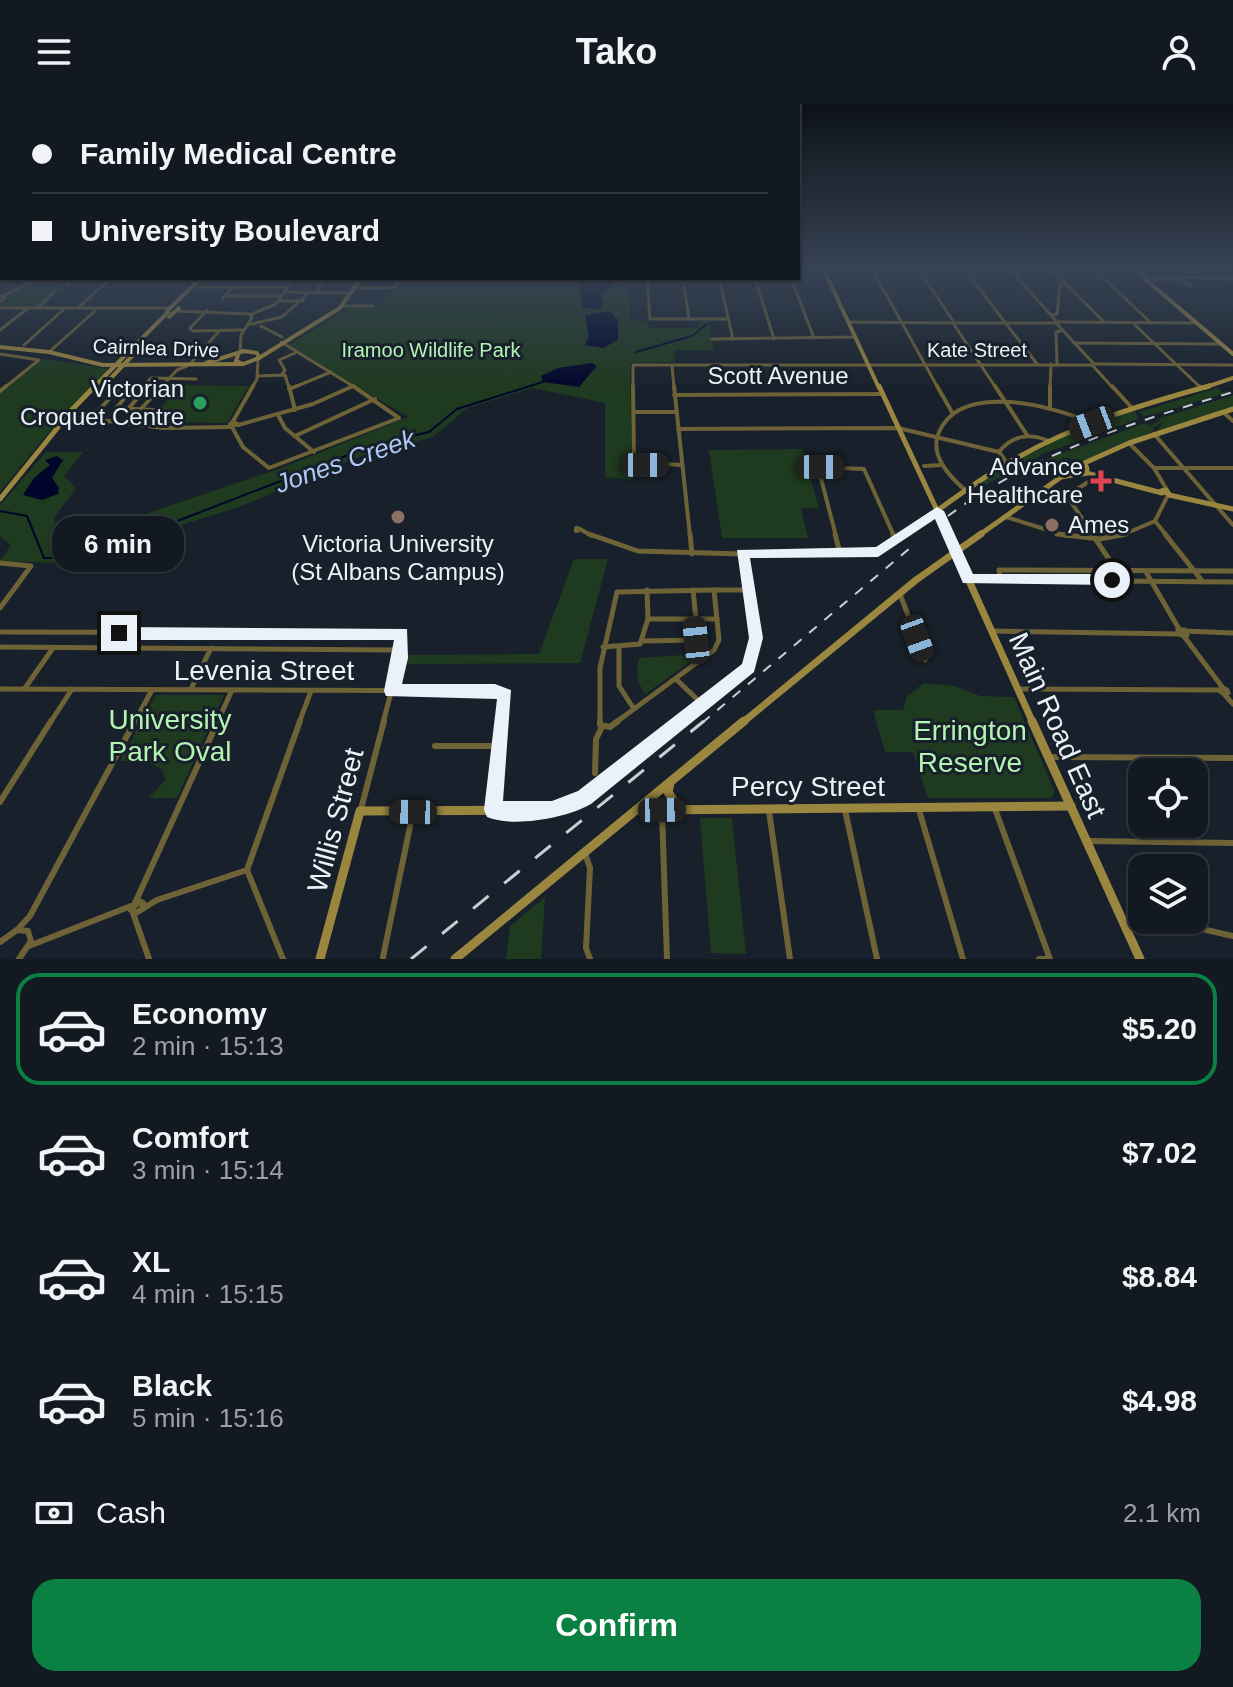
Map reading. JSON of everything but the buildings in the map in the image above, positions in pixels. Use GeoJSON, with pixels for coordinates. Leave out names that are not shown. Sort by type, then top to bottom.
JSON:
{"type":"FeatureCollection","features":[{"type":"Feature","properties":{"kind":"street"},"geometry":{"type":"LineString","coordinates":[[0,330],[26,310]]}},
{"type":"Feature","properties":{"kind":"street"},"geometry":{"type":"LineString","coordinates":[[21,347],[64,310]]}},
{"type":"Feature","properties":{"kind":"street"},"geometry":{"type":"LineString","coordinates":[[49,352],[95,310]]}},
{"type":"Feature","properties":{"kind":"street"},"geometry":{"type":"LineString","coordinates":[[152,310],[207,310],[251,315],[261,310]]}},
{"type":"Feature","properties":{"kind":"street"},"geometry":{"type":"LineString","coordinates":[[0,499],[57,433],[173,310]]}},
{"type":"Feature","properties":{"kind":"street"},"geometry":{"type":"LineString","coordinates":[[122,364],[173,310]]}},
{"type":"Feature","properties":{"kind":"street"},"geometry":{"type":"LineString","coordinates":[[207,310],[190,329],[243,330]]}},
{"type":"Feature","properties":{"kind":"street"},"geometry":{"type":"LineString","coordinates":[[247,325],[261,325],[294,310]]}},
{"type":"Feature","properties":{"kind":"street","name":"Cairnlea Drive"},"geometry":{"type":"LineString","coordinates":[[122,364],[244,364],[338,310]]}},
{"type":"Feature","properties":{"kind":"street"},"geometry":{"type":"LineString","coordinates":[[650,310],[651,319],[728,319]]}},
{"type":"Feature","properties":{"kind":"street"},"geometry":{"type":"LineString","coordinates":[[688,310],[689,319]]}},
{"type":"Feature","properties":{"kind":"street"},"geometry":{"type":"LineString","coordinates":[[726,310],[733,339]]}},
{"type":"Feature","properties":{"kind":"street"},"geometry":{"type":"LineString","coordinates":[[765,310],[774,339]]}},
{"type":"Feature","properties":{"kind":"street"},"geometry":{"type":"LineString","coordinates":[[803,310],[814,338]]}},
{"type":"Feature","properties":{"kind":"street","name":"Main Road East"},"geometry":{"type":"LineString","coordinates":[[842,310],[1140,959]]}},
{"type":"Feature","properties":{"kind":"street"},"geometry":{"type":"LineString","coordinates":[[894,310],[953,414]]}},
{"type":"Feature","properties":{"kind":"street"},"geometry":{"type":"LineString","coordinates":[[945,310],[1027,435]]}},
{"type":"Feature","properties":{"kind":"street"},"geometry":{"type":"LineString","coordinates":[[995,310],[1037,364]]}},
{"type":"Feature","properties":{"kind":"street"},"geometry":{"type":"LineString","coordinates":[[1046,310],[1132,408]]}},
{"type":"Feature","properties":{"kind":"street"},"geometry":{"type":"LineString","coordinates":[[1057,310],[1057,364]]}},
{"type":"Feature","properties":{"kind":"street"},"geometry":{"type":"LineString","coordinates":[[1091,310],[1104,323]]}},
{"type":"Feature","properties":{"kind":"street"},"geometry":{"type":"LineString","coordinates":[[1138,310],[1152,323]]}},
{"type":"Feature","properties":{"kind":"street"},"geometry":{"type":"LineString","coordinates":[[1183,310],[1233,354]]}},
{"type":"Feature","properties":{"kind":"street"},"geometry":{"type":"LineString","coordinates":[[251,315],[243,330],[236,361],[257,374],[282,374]]}},
{"type":"Feature","properties":{"kind":"street"},"geometry":{"type":"LineString","coordinates":[[848,322],[1198,323]]}},
{"type":"Feature","properties":{"kind":"street"},"geometry":{"type":"LineString","coordinates":[[1134,323],[1199,388]]}},
{"type":"Feature","properties":{"kind":"street"},"geometry":{"type":"LineString","coordinates":[[241,346],[259,358],[257,374],[234,425],[243,447],[269,468],[399,418],[375,399],[261,329],[261,325]]}},
{"type":"Feature","properties":{"kind":"street"},"geometry":{"type":"LineString","coordinates":[[153,328],[160,326]]}},
{"type":"Feature","properties":{"kind":"street"},"geometry":{"type":"LineString","coordinates":[[194,363],[220,330]]}},
{"type":"Feature","properties":{"kind":"street"},"geometry":{"type":"LineString","coordinates":[[712,339],[855,337]]}},
{"type":"Feature","properties":{"kind":"street","name":"Cairnlea Drive"},"geometry":{"type":"LineString","coordinates":[[1,353],[21,347],[122,364],[177,367],[282,342]]}},
{"type":"Feature","properties":{"kind":"street"},"geometry":{"type":"LineString","coordinates":[[1074,343],[1222,344]]}},
{"type":"Feature","properties":{"kind":"street"},"geometry":{"type":"LineString","coordinates":[[282,374],[285,370],[279,360],[296,352]]}},
{"type":"Feature","properties":{"kind":"street","name":"Cairnlea Drive"},"geometry":{"type":"LineString","coordinates":[[0,391],[39,359],[1,353]]}},
{"type":"Feature","properties":{"kind":"street","name":"Kate Street"},"geometry":{"type":"LineString","coordinates":[[634,412],[632,366],[868,363],[1233,365]]}},
{"type":"Feature","properties":{"kind":"street"},"geometry":{"type":"LineString","coordinates":[[1050,407],[1051,364]]}},
{"type":"Feature","properties":{"kind":"street"},"geometry":{"type":"LineString","coordinates":[[672,366],[692,554]]}},
{"type":"Feature","properties":{"kind":"street"},"geometry":{"type":"LineString","coordinates":[[129,422],[177,367]]}},
{"type":"Feature","properties":{"kind":"street"},"geometry":{"type":"LineString","coordinates":[[289,389],[331,372]]}},
{"type":"Feature","properties":{"kind":"street"},"geometry":{"type":"LineString","coordinates":[[282,374],[295,410]]}},
{"type":"Feature","properties":{"kind":"street"},"geometry":{"type":"LineString","coordinates":[[142,388],[151,378],[196,379]]}},
{"type":"Feature","properties":{"kind":"street"},"geometry":{"type":"LineString","coordinates":[[581,531],[625,549],[692,554],[878,552],[1007,463],[1049,441],[1132,408],[1233,378]]}},
{"type":"Feature","properties":{"kind":"street"},"geometry":{"type":"LineString","coordinates":[[71,418],[163,428],[221,427],[295,410],[353,386]]}},
{"type":"Feature","properties":{"kind":"street"},"geometry":{"type":"LineString","coordinates":[[89,418],[119,388],[146,388],[128,409]]}},
{"type":"Feature","properties":{"kind":"street"},"geometry":{"type":"LineString","coordinates":[[133,388],[116,408],[153,410]]}},
{"type":"Feature","properties":{"kind":"street","name":"Scott Avenue"},"geometry":{"type":"LineString","coordinates":[[674,395],[882,394]]}},
{"type":"Feature","properties":{"kind":"street"},"geometry":{"type":"LineString","coordinates":[[295,436],[375,399]]}},
{"type":"Feature","properties":{"kind":"street"},"geometry":{"type":"LineString","coordinates":[[967,491],[942,465],[936,436],[941,424],[953,414],[979,404],[1005,402],[1050,407],[1092,423]]}},
{"type":"Feature","properties":{"kind":"street"},"geometry":{"type":"LineString","coordinates":[[455,959],[900,594],[1043,489],[1093,458],[1154,434],[1233,409]]}},
{"type":"Feature","properties":{"kind":"street"},"geometry":{"type":"LineString","coordinates":[[676,412],[634,412],[634,462],[682,465]]}},
{"type":"Feature","properties":{"kind":"street"},"geometry":{"type":"LineString","coordinates":[[1223,412],[1233,421]]}},
{"type":"Feature","properties":{"kind":"street"},"geometry":{"type":"LineString","coordinates":[[278,415],[295,436],[314,452]]}},
{"type":"Feature","properties":{"kind":"street"},"geometry":{"type":"LineString","coordinates":[[678,429],[898,428],[999,452],[1007,463]]}},
{"type":"Feature","properties":{"kind":"street"},"geometry":{"type":"LineString","coordinates":[[1154,434],[1233,525]]}},
{"type":"Feature","properties":{"kind":"street"},"geometry":{"type":"LineString","coordinates":[[999,452],[1015,437],[1027,435],[1049,441]]}},
{"type":"Feature","properties":{"kind":"street"},"geometry":{"type":"LineString","coordinates":[[1005,517],[1053,534],[1096,539],[1136,533],[1155,521],[1165,492],[1154,468],[1129,443]]}},
{"type":"Feature","properties":{"kind":"street"},"geometry":{"type":"LineString","coordinates":[[1043,489],[1065,493],[1083,490],[1093,458]]}},
{"type":"Feature","properties":{"kind":"street"},"geometry":{"type":"LineString","coordinates":[[924,466],[942,465]]}},
{"type":"Feature","properties":{"kind":"street"},"geometry":{"type":"LineString","coordinates":[[840,553],[818,467],[864,469],[895,539]]}},
{"type":"Feature","properties":{"kind":"street"},"geometry":{"type":"LineString","coordinates":[[1154,468],[1233,468]]}},
{"type":"Feature","properties":{"kind":"street"},"geometry":{"type":"LineString","coordinates":[[1076,469],[1233,509]]}},
{"type":"Feature","properties":{"kind":"street"},"geometry":{"type":"LineString","coordinates":[[1076,469],[1109,478]]}},
{"type":"Feature","properties":{"kind":"street"},"geometry":{"type":"LineString","coordinates":[[1065,493],[1120,580]]}},
{"type":"Feature","properties":{"kind":"street"},"geometry":{"type":"LineString","coordinates":[[1155,521],[1204,582]]}},
{"type":"Feature","properties":{"kind":"street"},"geometry":{"type":"LineString","coordinates":[[360,811],[570,806],[745,672],[753,660],[756,638],[742,554]]}},
{"type":"Feature","properties":{"kind":"street"},"geometry":{"type":"LineString","coordinates":[[0,563],[31,566],[0,608]]}},
{"type":"Feature","properties":{"kind":"street"},"geometry":{"type":"LineString","coordinates":[[1000,580],[999,570],[1113,568],[1128,571],[1233,571]]}},
{"type":"Feature","properties":{"kind":"street"},"geometry":{"type":"LineString","coordinates":[[1144,571],[1226,693]]}},
{"type":"Feature","properties":{"kind":"street"},"geometry":{"type":"LineString","coordinates":[[968,580],[1233,582]]}},
{"type":"Feature","properties":{"kind":"street"},"geometry":{"type":"LineString","coordinates":[[1137,580],[1153,588]]}},
{"type":"Feature","properties":{"kind":"street"},"geometry":{"type":"LineString","coordinates":[[603,647],[638,646],[642,641],[648,619],[647,590]]}},
{"type":"Feature","properties":{"kind":"street"},"geometry":{"type":"LineString","coordinates":[[642,641],[696,640],[693,590]]}},
{"type":"Feature","properties":{"kind":"street"},"geometry":{"type":"LineString","coordinates":[[602,727],[610,727],[716,646],[714,590]]}},
{"type":"Feature","properties":{"kind":"street"},"geometry":{"type":"LineString","coordinates":[[602,727],[598,718],[603,647],[617,592],[748,590]]}},
{"type":"Feature","properties":{"kind":"street"},"geometry":{"type":"LineString","coordinates":[[900,594],[925,660]]}},
{"type":"Feature","properties":{"kind":"street"},"geometry":{"type":"LineString","coordinates":[[0,596],[9,596]]}},
{"type":"Feature","properties":{"kind":"street"},"geometry":{"type":"LineString","coordinates":[[648,619],[717,619]]}},
{"type":"Feature","properties":{"kind":"street"},"geometry":{"type":"LineString","coordinates":[[991,631],[1233,633]]}},
{"type":"Feature","properties":{"kind":"street"},"geometry":{"type":"LineString","coordinates":[[0,632],[400,633],[399,651],[0,647]]}},
{"type":"Feature","properties":{"kind":"street"},"geometry":{"type":"LineString","coordinates":[[619,647],[619,686],[634,709]]}},
{"type":"Feature","properties":{"kind":"street"},"geometry":{"type":"LineString","coordinates":[[24,689],[52,649]]}},
{"type":"Feature","properties":{"kind":"street"},"geometry":{"type":"LineString","coordinates":[[190,690],[210,650]]}},
{"type":"Feature","properties":{"kind":"street","name":"Willis Street"},"geometry":{"type":"LineString","coordinates":[[320,956],[392,691],[399,651]]}},
{"type":"Feature","properties":{"kind":"street"},"geometry":{"type":"LineString","coordinates":[[675,679],[703,705]]}},
{"type":"Feature","properties":{"kind":"street","name":"Levenia Street"},"geometry":{"type":"LineString","coordinates":[[0,689],[501,691],[507,699],[501,746]]}},
{"type":"Feature","properties":{"kind":"street"},"geometry":{"type":"LineString","coordinates":[[1017,689],[1226,693]]}},
{"type":"Feature","properties":{"kind":"street"},"geometry":{"type":"LineString","coordinates":[[0,942],[3,935],[22,930],[152,690]]}},
{"type":"Feature","properties":{"kind":"street"},"geometry":{"type":"LineString","coordinates":[[149,959],[138,922],[137,907],[142,889],[232,690]]}},
{"type":"Feature","properties":{"kind":"street"},"geometry":{"type":"LineString","coordinates":[[0,802],[71,691]]}},
{"type":"Feature","properties":{"kind":"street"},"geometry":{"type":"LineString","coordinates":[[283,959],[247,870],[311,691]]}},
{"type":"Feature","properties":{"kind":"street"},"geometry":{"type":"LineString","coordinates":[[595,773],[596,739],[602,727]]}},
{"type":"Feature","properties":{"kind":"street"},"geometry":{"type":"LineString","coordinates":[[435,746],[501,746],[493,810]]}},
{"type":"Feature","properties":{"kind":"street"},"geometry":{"type":"LineString","coordinates":[[1048,757],[1233,758]]}},
{"type":"Feature","properties":{"kind":"street"},"geometry":{"type":"LineString","coordinates":[[670,783],[668,792],[674,806],[680,809]]}},
{"type":"Feature","properties":{"kind":"street","name":"Percy Street"},"geometry":{"type":"LineString","coordinates":[[642,806],[662,810],[1071,806]]}},
{"type":"Feature","properties":{"kind":"street"},"geometry":{"type":"LineString","coordinates":[[919,807],[963,959]]}},
{"type":"Feature","properties":{"kind":"street"},"geometry":{"type":"LineString","coordinates":[[994,807],[1050,959],[1039,959]]}},
{"type":"Feature","properties":{"kind":"street"},"geometry":{"type":"LineString","coordinates":[[844,808],[877,959]]}},
{"type":"Feature","properties":{"kind":"street"},"geometry":{"type":"LineString","coordinates":[[768,809],[790,959]]}},
{"type":"Feature","properties":{"kind":"street"},"geometry":{"type":"LineString","coordinates":[[662,810],[667,959]]}},
{"type":"Feature","properties":{"kind":"street"},"geometry":{"type":"LineString","coordinates":[[383,957],[413,812]]}},
{"type":"Feature","properties":{"kind":"street"},"geometry":{"type":"LineString","coordinates":[[1087,841],[1233,843]]}},
{"type":"Feature","properties":{"kind":"street"},"geometry":{"type":"LineString","coordinates":[[585,853],[590,868],[586,948],[590,959]]}},
{"type":"Feature","properties":{"kind":"street"},"geometry":{"type":"LineString","coordinates":[[29,946],[49,936],[247,870]]}},
{"type":"Feature","properties":{"kind":"street"},"geometry":{"type":"LineString","coordinates":[[1123,921],[1172,922],[1233,936]]}},
{"type":"Feature","properties":{"kind":"street"},"geometry":{"type":"LineString","coordinates":[[22,930],[31,937],[49,936]]}},
{"type":"Feature","properties":{"kind":"street"},"geometry":{"type":"LineString","coordinates":[[19,959],[29,946],[31,937]]}},
{"type":"Feature","properties":{"kind":"street"},"geometry":{"type":"LineString","coordinates":[[312,959],[320,956]]}},
{"type":"Feature","properties":{"kind":"green space","name":"Iramoo Wildlife Park"},"geometry":{"type":"Polygon","coordinates":[[[346,310],[630,310],[630,321],[647,321],[648,328],[697,328],[702,320],[708,320],[714,350],[674,350],[675,362],[630,363],[632,480],[605,477],[605,403],[532,388],[467,408],[433,437],[361,456],[239,507],[59,563],[0,561],[11,545],[0,536],[0,505],[46,452],[83,452],[64,476],[76,488],[54,518],[56,526],[64,531],[92,532],[284,467],[408,417],[288,345],[346,310]]]}},
{"type":"Feature","properties":{"kind":"green space"},"geometry":{"type":"Polygon","coordinates":[[[43,359],[111,369],[45,437],[0,492],[0,393],[43,359]]]}},
{"type":"Feature","properties":{"kind":"green space","name":"Victorian Croquet Centre"},"geometry":{"type":"Polygon","coordinates":[[[179,385],[249,386],[227,423],[149,422],[179,385]]]}},
{"type":"Feature","properties":{"kind":"green space"},"geometry":{"type":"Polygon","coordinates":[[[1217,388],[1222,392],[1233,391],[1155,414],[1144,416],[1139,412],[1217,388]]]}},
{"type":"Feature","properties":{"kind":"green space"},"geometry":{"type":"Polygon","coordinates":[[[1233,395],[1233,407],[1157,431],[1163,422],[1153,428],[1150,425],[1160,421],[1158,419],[1233,395]]]}},
{"type":"Feature","properties":{"kind":"green space"},"geometry":{"type":"Polygon","coordinates":[[[1135,409],[1138,419],[1045,453],[985,485],[981,482],[1003,467],[1023,459],[1023,456],[1048,446],[1047,443],[1135,409]]]}},
{"type":"Feature","properties":{"kind":"green space"},"geometry":{"type":"Polygon","coordinates":[[[1145,423],[1155,431],[1112,447],[1084,462],[1064,457],[1054,465],[1047,459],[1145,423]]]}},
{"type":"Feature","properties":{"kind":"green space"},"geometry":{"type":"Polygon","coordinates":[[[802,449],[819,508],[801,508],[808,538],[722,538],[709,450],[802,449]]]}},
{"type":"Feature","properties":{"kind":"green space"},"geometry":{"type":"Polygon","coordinates":[[[574,559],[608,559],[580,663],[405,664],[407,655],[539,654],[574,559]]]}},
{"type":"Feature","properties":{"kind":"green space"},"geometry":{"type":"Polygon","coordinates":[[[701,654],[645,694],[638,677],[639,658],[701,654]]]}},
{"type":"Feature","properties":{"kind":"green space","name":"Errington Reserve"},"geometry":{"type":"Polygon","coordinates":[[[924,683],[954,686],[980,696],[1014,697],[1055,792],[1051,798],[928,798],[913,752],[885,752],[873,710],[903,710],[907,696],[924,683]]]}},
{"type":"Feature","properties":{"kind":"green space","name":"University Park Oval"},"geometry":{"type":"Polygon","coordinates":[[[156,695],[224,695],[177,798],[149,798],[165,780],[163,770],[147,761],[120,761],[156,695]]]}},
{"type":"Feature","properties":{"kind":"green space"},"geometry":{"type":"Polygon","coordinates":[[[700,818],[732,818],[746,954],[711,953],[700,818]]]}},
{"type":"Feature","properties":{"kind":"green space"},"geometry":{"type":"Polygon","coordinates":[[[545,897],[541,959],[506,959],[510,926],[545,897]]]}},
{"type":"Feature","properties":{"kind":"water"},"geometry":{"type":"Polygon","coordinates":[[[610,311],[618,320],[618,340],[603,348],[585,345],[589,337],[585,315],[610,311]]]}},
{"type":"Feature","properties":{"kind":"water"},"geometry":{"type":"Polygon","coordinates":[[[592,363],[597,366],[579,387],[543,382],[541,376],[558,368],[592,363]]]}},
{"type":"Feature","properties":{"kind":"water"},"geometry":{"type":"Polygon","coordinates":[[[57,456],[63,460],[52,478],[59,488],[58,494],[42,500],[23,495],[34,478],[50,465],[45,460],[57,456]]]}},
{"type":"Feature","properties":{"kind":"waterway","name":"Jones Creek"},"geometry":{"type":"LineString","coordinates":[[636,352],[692,336],[707,324]]}},
{"type":"Feature","properties":{"kind":"waterway","name":"Jones Creek"},"geometry":{"type":"LineString","coordinates":[[0,511],[27,516],[44,558],[53,558],[167,525],[371,446],[429,432],[457,409],[546,381]]}},
{"type":"Feature","properties":{"kind":"railway"},"geometry":{"type":"LineString","coordinates":[[948,516],[1015,474],[1049,457],[1121,428],[1233,392]]}},
{"type":"Feature","properties":{"kind":"railway"},"geometry":{"type":"LineString","coordinates":[[702,723],[916,543]]}},
{"type":"Feature","properties":{"kind":"railway"},"geometry":{"type":"LineString","coordinates":[[411,959],[704,721]]}},
{"type":"Feature","properties":{"kind":"place","name":"Victorian Croquet Centre"},"geometry":{"type":"Point","coordinates":[200,403]}},
{"type":"Feature","properties":{"kind":"place","name":"Advance Healthcare"},"geometry":{"type":"Point","coordinates":[1101,481]}},
{"type":"Feature","properties":{"kind":"place","name":"Victoria University (St Albans Campus)"},"geometry":{"type":"Point","coordinates":[398,517]}},
{"type":"Feature","properties":{"kind":"place","name":"Ames"},"geometry":{"type":"Point","coordinates":[1052,525]}},
{"type":"Feature","properties":{"kind":"route"},"geometry":{"type":"LineString","coordinates":[[119,633],[401,633],[400,658],[392,691],[501,691],[506,695],[493,810],[552,810],[576,803],[749,667],[756,638],[742,554],[878,552],[937,511],[968,580],[1112,580]]}}]}
